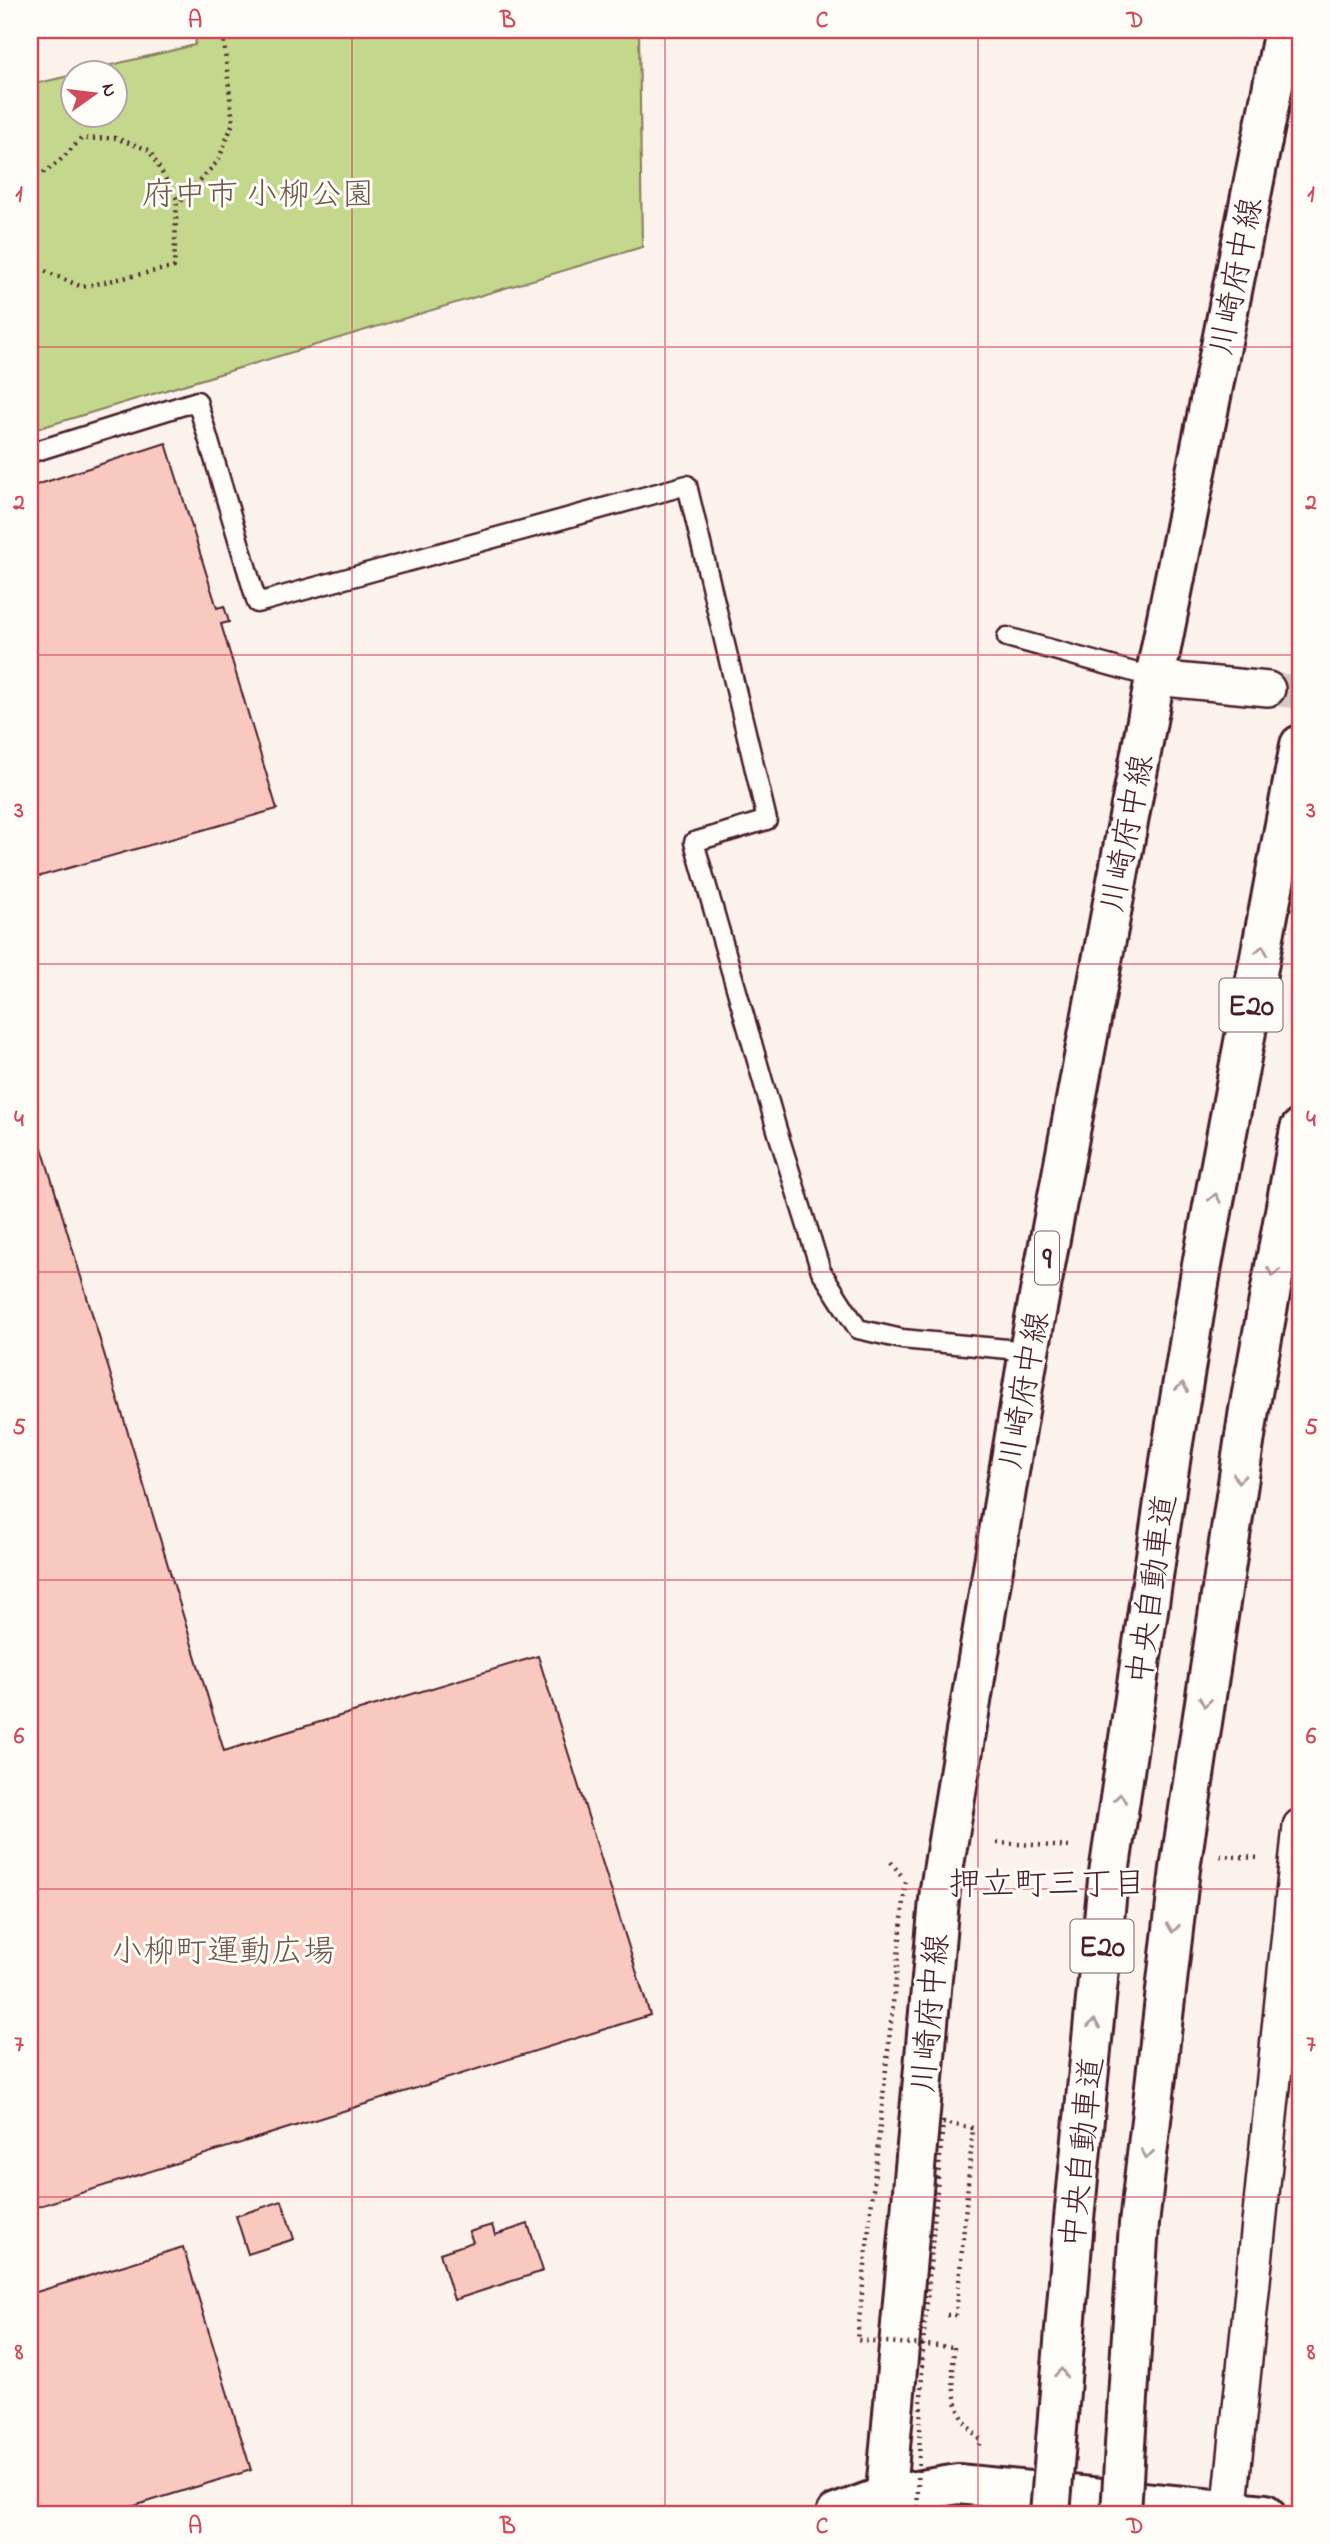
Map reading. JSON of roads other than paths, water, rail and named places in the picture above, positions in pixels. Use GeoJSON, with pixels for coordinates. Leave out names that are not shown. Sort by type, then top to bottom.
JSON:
{"type":"FeatureCollection","features":[{"type":"Feature","properties":{"kind":"main road","name":"川崎府中線"},"geometry":{"type":"LineString","coordinates":[[890,2510],[940,1889],[1029,1351],[1155,678],[1284,30]]}},
{"type":"Feature","properties":{"kind":"main road","name":"中央自動車道"},"geometry":{"type":"LineString","coordinates":[[1050,2514],[1074,2219],[1108,1880],[1202,1265],[1300,745]]}},
{"type":"Feature","properties":{"kind":"main road","name":"中央自動車道"},"geometry":{"type":"LineString","coordinates":[[1121,2514],[1139,2224],[1180,1868],[1249,1410],[1300,1129]]}},
{"type":"Feature","properties":{"kind":"main road"},"geometry":{"type":"LineString","coordinates":[[836,2514],[890,2510],[915,2490],[958,2484],[1241,2513]]}},
{"type":"Feature","properties":{"kind":"street"},"geometry":{"type":"LineString","coordinates":[[1155,678],[1268,689]]}},
{"type":"Feature","properties":{"kind":"street"},"geometry":{"type":"LineString","coordinates":[[1241,2513],[1300,1826]]}},
{"type":"Feature","properties":{"kind":"lane"},"geometry":{"type":"LineString","coordinates":[[30,453],[197,401],[257,603],[687,485],[766,820],[694,842],[777,1130],[821,1271],[858,1329],[902,1339],[1029,1351]]}},
{"type":"Feature","properties":{"kind":"lane"},"geometry":{"type":"LineString","coordinates":[[1007,636],[1155,678]]}},
{"type":"Feature","properties":{"kind":"tunnel"},"geometry":{"type":"LineString","coordinates":[[1268,689],[1300,692]]}},
{"type":"Feature","properties":{"kind":"district","name":"押立町三丁目"},"geometry":{"type":"Point","coordinates":[1047,1882]}},
{"type":"Feature","properties":{"kind":"park label","name":"府中市 小柳公園"},"geometry":{"type":"Point","coordinates":[258,193]}},
{"type":"Feature","properties":{"kind":"park label","name":"小柳町運動広場"},"geometry":{"type":"Point","coordinates":[223,1950]}}]}
